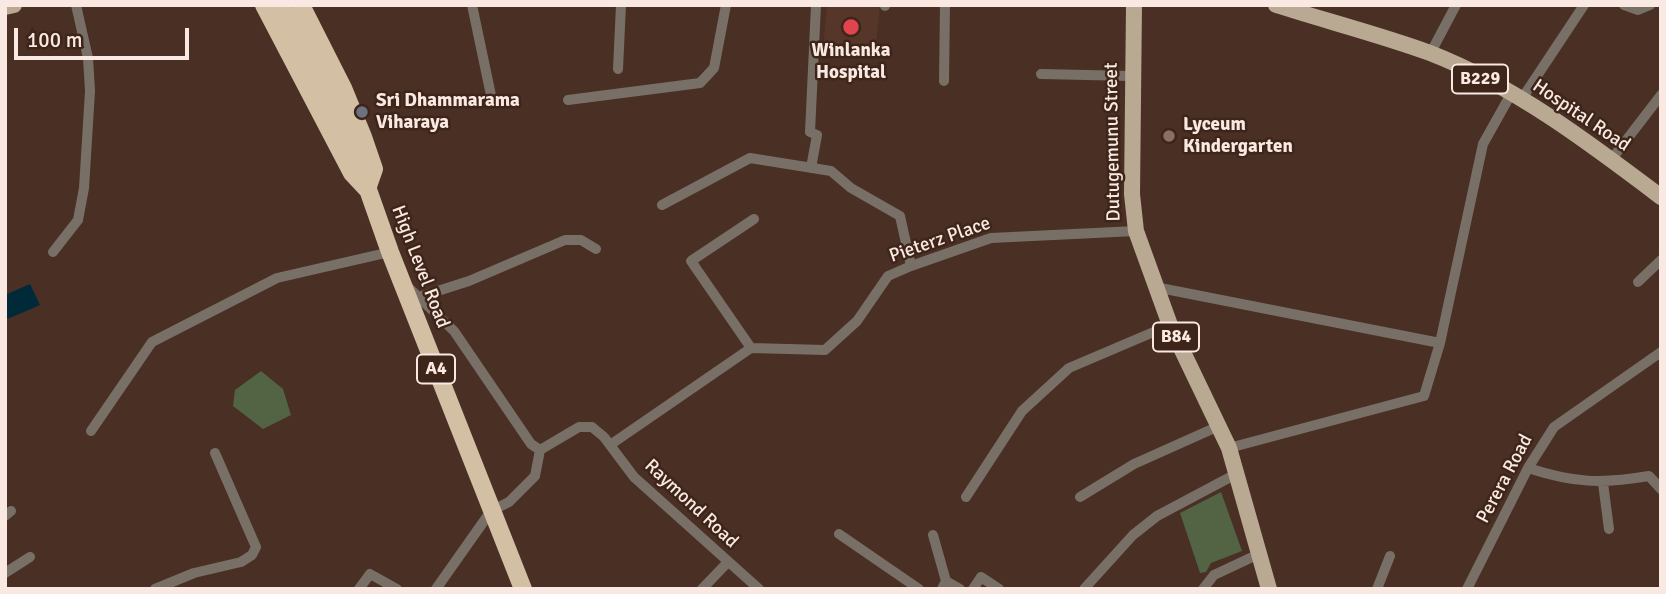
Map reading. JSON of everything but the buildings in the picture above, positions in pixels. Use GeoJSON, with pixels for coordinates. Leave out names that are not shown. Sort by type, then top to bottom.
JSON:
{"type":"FeatureCollection","features":[{"type":"Feature","properties":{"kind":"highway","name":"A4"},"geometry":{"type":"LineString","coordinates":[[264,5],[352,173],[367,189],[374,169],[343,88],[300,5]]}},
{"type":"Feature","properties":{"kind":"highway","name":"High Level Road"},"geometry":{"type":"LineString","coordinates":[[281,5],[318,71],[353,147],[390,252],[523,589]]}},
{"type":"Feature","properties":{"kind":"highway"},"geometry":{"type":"LineString","coordinates":[[283,38],[310,23]]}},
{"type":"Feature","properties":{"kind":"main road"},"geometry":{"type":"LineString","coordinates":[[5,7],[14,5]]}},
{"type":"Feature","properties":{"kind":"main road","name":"Dutugemunu Street"},"geometry":{"type":"LineString","coordinates":[[1134,5],[1131,76],[1132,194],[1136,231],[1170,325],[1229,448],[1262,553],[1269,589]]}},
{"type":"Feature","properties":{"kind":"main road","name":"Hospital Road"},"geometry":{"type":"LineString","coordinates":[[1276,5],[1430,54],[1516,97],[1661,197]]}},
{"type":"Feature","properties":{"kind":"street"},"geometry":{"type":"LineString","coordinates":[[52,252],[78,220],[84,188],[90,91],[88,58],[76,5]]}},
{"type":"Feature","properties":{"kind":"street"},"geometry":{"type":"LineString","coordinates":[[472,5],[492,100]]}},
{"type":"Feature","properties":{"kind":"street"},"geometry":{"type":"LineString","coordinates":[[618,69],[621,5]]}},
{"type":"Feature","properties":{"kind":"street"},"geometry":{"type":"LineString","coordinates":[[568,100],[700,83],[714,68],[726,5]]}},
{"type":"Feature","properties":{"kind":"street"},"geometry":{"type":"LineString","coordinates":[[811,167],[817,135],[810,132],[816,5]]}},
{"type":"Feature","properties":{"kind":"street"},"geometry":{"type":"LineString","coordinates":[[944,80],[945,5]]}},
{"type":"Feature","properties":{"kind":"street"},"geometry":{"type":"LineString","coordinates":[[1430,54],[1456,5]]}},
{"type":"Feature","properties":{"kind":"street"},"geometry":{"type":"LineString","coordinates":[[1229,448],[1424,396],[1440,343],[1483,144],[1584,5]]}},
{"type":"Feature","properties":{"kind":"street"},"geometry":{"type":"LineString","coordinates":[[1624,5],[1638,10],[1650,5]]}},
{"type":"Feature","properties":{"kind":"street"},"geometry":{"type":"LineString","coordinates":[[1041,74],[1131,76]]}},
{"type":"Feature","properties":{"kind":"street"},"geometry":{"type":"LineString","coordinates":[[1611,160],[1661,95]]}},
{"type":"Feature","properties":{"kind":"street"},"geometry":{"type":"LineString","coordinates":[[662,205],[750,158],[831,171],[851,188],[900,216],[911,266]]}},
{"type":"Feature","properties":{"kind":"street"},"geometry":{"type":"LineString","coordinates":[[610,444],[751,348],[691,261],[754,219]]}},
{"type":"Feature","properties":{"kind":"street","name":"Pieterz Place"},"geometry":{"type":"LineString","coordinates":[[751,348],[825,350],[857,321],[888,276],[991,238],[1136,231]]}},
{"type":"Feature","properties":{"kind":"street"},"geometry":{"type":"LineString","coordinates":[[419,298],[469,281],[565,240],[581,240],[596,250]]}},
{"type":"Feature","properties":{"kind":"street"},"geometry":{"type":"LineString","coordinates":[[91,431],[152,342],[277,278],[390,252]]}},
{"type":"Feature","properties":{"kind":"street"},"geometry":{"type":"LineString","coordinates":[[1638,282],[1661,260]]}},
{"type":"Feature","properties":{"kind":"street"},"geometry":{"type":"LineString","coordinates":[[403,282],[454,331],[518,429],[540,450],[535,476],[509,502],[491,511],[436,589]]}},
{"type":"Feature","properties":{"kind":"street"},"geometry":{"type":"LineString","coordinates":[[1155,287],[1440,343]]}},
{"type":"Feature","properties":{"kind":"street"},"geometry":{"type":"LineString","coordinates":[[966,497],[1022,411],[1069,368],[1170,325]]}},
{"type":"Feature","properties":{"kind":"street","name":"Perera Road"},"geometry":{"type":"LineString","coordinates":[[1467,589],[1528,468],[1554,427],[1661,352]]}},
{"type":"Feature","properties":{"kind":"street"},"geometry":{"type":"LineString","coordinates":[[1080,497],[1134,464],[1219,426]]}},
{"type":"Feature","properties":{"kind":"street","name":"Raymond Road"},"geometry":{"type":"LineString","coordinates":[[540,450],[579,427],[592,428],[610,444],[634,477],[759,589]]}},
{"type":"Feature","properties":{"kind":"street"},"geometry":{"type":"LineString","coordinates":[[155,589],[194,573],[241,562],[252,555],[256,547],[215,453]]}},
{"type":"Feature","properties":{"kind":"street"},"geometry":{"type":"LineString","coordinates":[[1528,468],[1567,481],[1603,483],[1649,476],[1661,489]]}},
{"type":"Feature","properties":{"kind":"street"},"geometry":{"type":"LineString","coordinates":[[1084,589],[1133,535],[1157,516],[1238,473]]}},
{"type":"Feature","properties":{"kind":"street"},"geometry":{"type":"LineString","coordinates":[[1603,483],[1609,529]]}},
{"type":"Feature","properties":{"kind":"street"},"geometry":{"type":"LineString","coordinates":[[839,534],[919,589]]}},
{"type":"Feature","properties":{"kind":"street"},"geometry":{"type":"LineString","coordinates":[[933,535],[945,585],[960,589]]}},
{"type":"Feature","properties":{"kind":"street"},"geometry":{"type":"LineString","coordinates":[[1203,589],[1214,575],[1262,553]]}},
{"type":"Feature","properties":{"kind":"street"},"geometry":{"type":"LineString","coordinates":[[1377,589],[1390,556]]}},
{"type":"Feature","properties":{"kind":"street"},"geometry":{"type":"LineString","coordinates":[[5,573],[30,558]]}},
{"type":"Feature","properties":{"kind":"street"},"geometry":{"type":"LineString","coordinates":[[702,589],[727,563]]}},
{"type":"Feature","properties":{"kind":"street"},"geometry":{"type":"LineString","coordinates":[[359,589],[370,574],[397,589]]}},
{"type":"Feature","properties":{"kind":"street"},"geometry":{"type":"LineString","coordinates":[[973,589],[981,577],[999,589]]}},
{"type":"Feature","properties":{"kind":"shaded area","name":"Winlanka Hospital"},"geometry":{"type":"Polygon","coordinates":[[[827,5],[880,5],[875,54],[823,48],[827,5]]]}},
{"type":"Feature","properties":{"kind":"green space"},"geometry":{"type":"Polygon","coordinates":[[[261,371],[283,389],[291,415],[263,429],[233,406],[235,390],[261,371]]]}},
{"type":"Feature","properties":{"kind":"green space"},"geometry":{"type":"Polygon","coordinates":[[[1221,492],[1242,551],[1211,563],[1206,572],[1200,573],[1180,513],[1221,492]]]}},
{"type":"Feature","properties":{"kind":"water"},"geometry":{"type":"Polygon","coordinates":[[[30,284],[40,305],[5,320],[5,295],[30,284]]]}},
{"type":"Feature","properties":{"kind":"place","name":"Winlanka Hospital"},"geometry":{"type":"Point","coordinates":[851,27]}},
{"type":"Feature","properties":{"kind":"place","name":"Sri Dhammarama Viharaya"},"geometry":{"type":"Point","coordinates":[362,112]}},
{"type":"Feature","properties":{"kind":"place","name":"Lyceum Kindergarten"},"geometry":{"type":"Point","coordinates":[1169,136]}}]}
